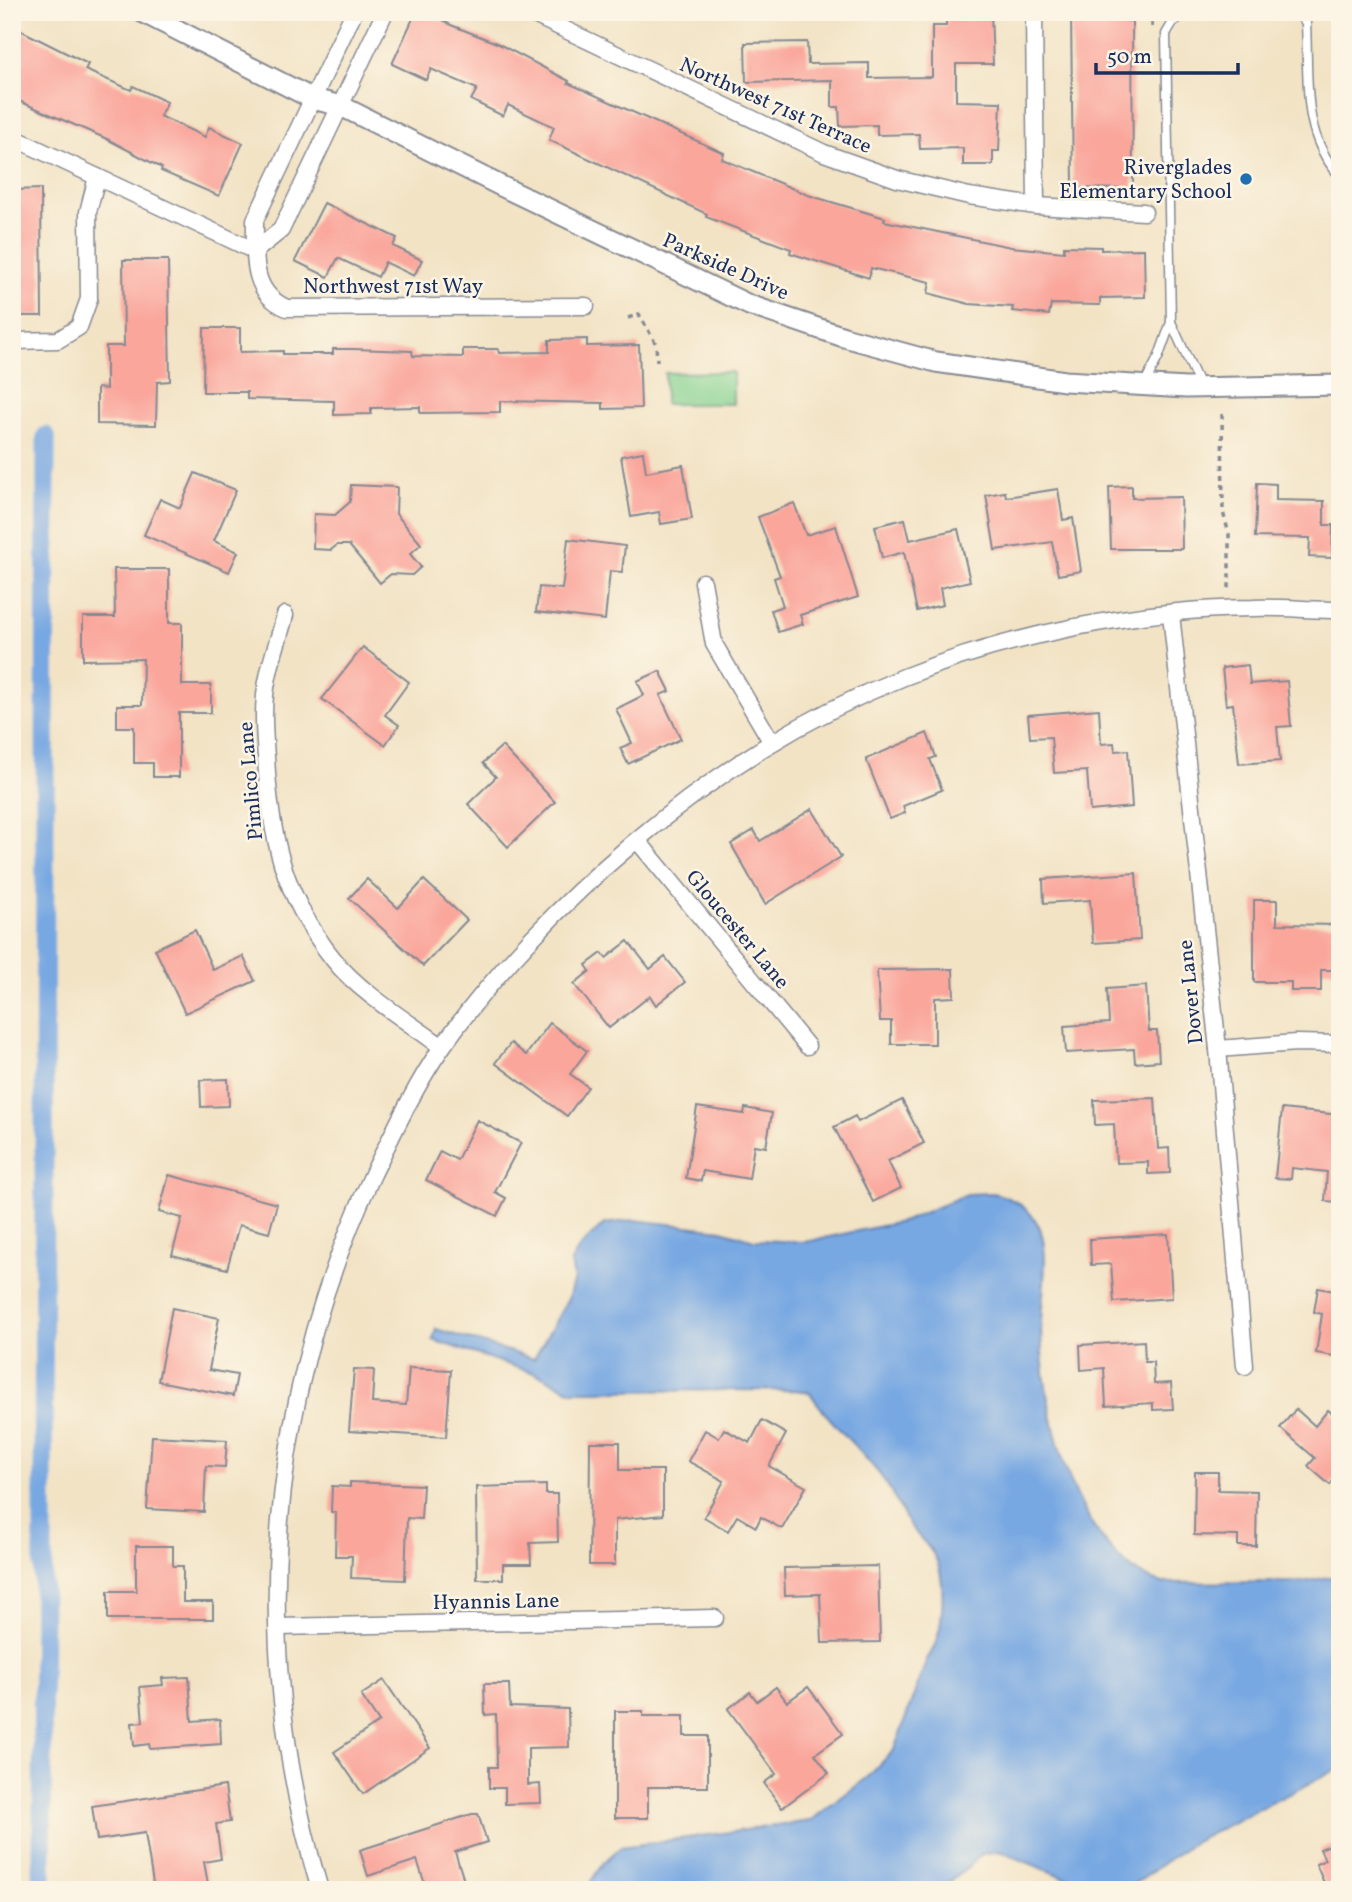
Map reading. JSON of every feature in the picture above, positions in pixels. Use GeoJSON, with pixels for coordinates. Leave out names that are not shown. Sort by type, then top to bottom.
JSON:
{"type":"FeatureCollection","features":[{"type":"Feature","properties":{"kind":"street","name":"Parkside Drive"},"geometry":{"type":"LineString","coordinates":[[142,12],[313,99],[341,106],[499,186],[748,305],[844,337],[936,362],[1065,381],[1200,388],[1340,385]]}},
{"type":"Feature","properties":{"kind":"street","name":"Northwest 71st Way"},"geometry":{"type":"LineString","coordinates":[[354,12],[255,220],[255,251],[260,287],[272,302],[287,308],[586,306]]}},
{"type":"Feature","properties":{"kind":"street"},"geometry":{"type":"LineString","coordinates":[[12,137],[255,251],[281,230],[385,12]]}},
{"type":"Feature","properties":{"kind":"street","name":"Northwest 71st Terrace"},"geometry":{"type":"LineString","coordinates":[[528,12],[824,153],[897,179],[969,196],[1036,206],[1144,212]]}},
{"type":"Feature","properties":{"kind":"street"},"geometry":{"type":"LineString","coordinates":[[1034,12],[1036,206]]}},
{"type":"Feature","properties":{"kind":"street"},"geometry":{"type":"LineString","coordinates":[[12,341],[58,340],[79,327],[89,299],[88,212],[97,177]]}},
{"type":"Feature","properties":{"kind":"street"},"geometry":{"type":"LineString","coordinates":[[264,201],[289,213]]}},
{"type":"Feature","properties":{"kind":"street"},"geometry":{"type":"LineString","coordinates":[[703,582],[714,644],[771,741]]}},
{"type":"Feature","properties":{"kind":"street"},"geometry":{"type":"LineString","coordinates":[[320,1890],[291,1780],[279,1701],[278,1554],[284,1478],[297,1390],[352,1220],[392,1134],[442,1047],[569,897],[693,792],[771,741],[902,677],[987,649],[1079,627],[1228,609],[1340,610]]}},
{"type":"Feature","properties":{"kind":"street","name":"Dover Lane"},"geometry":{"type":"LineString","coordinates":[[1171,614],[1217,1049],[1245,1366]]}},
{"type":"Feature","properties":{"kind":"street","name":"Pimlico Lane"},"geometry":{"type":"LineString","coordinates":[[285,615],[267,679],[264,732],[272,834],[285,878],[310,925],[335,962],[377,999],[442,1047]]}},
{"type":"Feature","properties":{"kind":"street","name":"Gloucester Lane"},"geometry":{"type":"LineString","coordinates":[[637,840],[807,1046]]}},
{"type":"Feature","properties":{"kind":"street"},"geometry":{"type":"LineString","coordinates":[[1217,1049],[1296,1043],[1340,1044]]}},
{"type":"Feature","properties":{"kind":"street","name":"Hyannis Lane"},"geometry":{"type":"LineString","coordinates":[[278,1627],[715,1618]]}},
{"type":"Feature","properties":{"kind":"lane"},"geometry":{"type":"LineString","coordinates":[[1143,386],[1159,356],[1171,322],[1166,34],[1173,22],[1187,12]]}},
{"type":"Feature","properties":{"kind":"lane"},"geometry":{"type":"LineString","coordinates":[[1297,12],[1306,23],[1311,131],[1320,152],[1340,176]]}},
{"type":"Feature","properties":{"kind":"lane"},"geometry":{"type":"LineString","coordinates":[[1171,322],[1200,388]]}},
{"type":"Feature","properties":{"kind":"path"},"geometry":{"type":"LineString","coordinates":[[628,318],[639,314],[656,344],[657,361]]}},
{"type":"Feature","properties":{"kind":"path"},"geometry":{"type":"LineString","coordinates":[[1222,414],[1223,512],[1228,534],[1228,609]]}},
{"type":"Feature","properties":{"kind":"green space"},"geometry":{"type":"Polygon","coordinates":[[[733,372],[733,404],[665,404],[665,373],[733,372]]]}},
{"type":"Feature","properties":{"kind":"water"},"geometry":{"type":"Polygon","coordinates":[[[992,1193],[1023,1207],[1035,1219],[1042,1235],[1045,1269],[1041,1326],[1043,1359],[1056,1436],[1068,1475],[1085,1511],[1106,1543],[1131,1568],[1161,1583],[1303,1582],[1340,1575],[1340,1768],[1194,1842],[1125,1890],[1096,1890],[999,1851],[982,1854],[942,1890],[585,1890],[604,1862],[621,1847],[810,1821],[868,1777],[894,1750],[927,1659],[933,1650],[942,1608],[938,1566],[934,1555],[907,1521],[883,1479],[810,1393],[796,1390],[572,1391],[540,1375],[433,1340],[436,1329],[534,1359],[568,1299],[574,1279],[571,1262],[579,1248],[604,1224],[634,1220],[722,1230],[754,1240],[805,1242],[905,1221],[967,1194],[992,1193]]]}},
{"type":"Feature","properties":{"kind":"building"},"geometry":{"type":"Polygon","coordinates":[[[416,12],[430,12],[451,25],[499,44],[569,81],[568,83],[724,153],[722,159],[808,195],[885,218],[884,221],[1011,247],[1064,252],[1064,246],[1101,247],[1101,250],[1144,249],[1145,297],[1100,298],[1100,305],[1051,304],[1049,315],[1012,311],[1013,307],[969,304],[928,293],[930,282],[871,268],[869,278],[790,253],[791,249],[706,217],[707,214],[549,140],[554,127],[508,105],[503,116],[471,100],[477,89],[431,69],[426,80],[392,64],[416,12]]]}},
{"type":"Feature","properties":{"kind":"building"},"geometry":{"type":"Polygon","coordinates":[[[946,12],[991,12],[993,64],[956,64],[956,101],[1001,102],[999,151],[993,151],[993,165],[963,165],[963,148],[920,149],[919,134],[877,135],[877,125],[840,126],[839,107],[832,107],[832,80],[746,82],[745,43],[807,42],[808,64],[869,63],[869,78],[932,77],[932,26],[946,26],[946,12]]]}},
{"type":"Feature","properties":{"kind":"building"},"geometry":{"type":"Polygon","coordinates":[[[1071,12],[1128,12],[1128,21],[1132,21],[1133,189],[1073,188],[1071,12]]]}},
{"type":"Feature","properties":{"kind":"building"},"geometry":{"type":"Polygon","coordinates":[[[16,28],[88,64],[85,70],[131,90],[133,86],[167,102],[160,116],[205,137],[209,127],[243,143],[219,196],[161,171],[162,168],[107,139],[12,98],[12,36],[16,28]]]}},
{"type":"Feature","properties":{"kind":"building"},"geometry":{"type":"Polygon","coordinates":[[[41,189],[42,316],[12,316],[12,190],[41,189]]]}},
{"type":"Feature","properties":{"kind":"building"},"geometry":{"type":"Polygon","coordinates":[[[324,203],[397,238],[393,246],[422,260],[414,276],[385,262],[378,277],[338,258],[328,277],[295,261],[324,203]]]}},
{"type":"Feature","properties":{"kind":"building"},"geometry":{"type":"Polygon","coordinates":[[[123,260],[168,260],[170,381],[157,382],[156,425],[97,424],[97,388],[106,389],[106,346],[124,346],[123,260]]]}},
{"type":"Feature","properties":{"kind":"building"},"geometry":{"type":"Polygon","coordinates":[[[204,328],[240,328],[240,352],[283,351],[283,354],[333,354],[333,349],[353,349],[412,351],[413,356],[463,357],[463,349],[498,349],[499,353],[549,352],[549,340],[587,339],[587,346],[639,345],[641,408],[603,409],[603,403],[500,401],[500,412],[420,413],[420,407],[371,408],[371,414],[334,415],[334,401],[247,399],[247,392],[203,392],[204,328]]]}},
{"type":"Feature","properties":{"kind":"building"},"geometry":{"type":"Polygon","coordinates":[[[643,452],[646,472],[683,465],[692,519],[661,524],[659,512],[631,517],[621,456],[643,452]]]}},
{"type":"Feature","properties":{"kind":"building"},"geometry":{"type":"Polygon","coordinates":[[[195,473],[236,490],[214,541],[238,552],[229,572],[144,535],[160,499],[180,508],[195,473]]]}},
{"type":"Feature","properties":{"kind":"building"},"geometry":{"type":"Polygon","coordinates":[[[1257,483],[1276,484],[1276,500],[1324,501],[1324,525],[1333,525],[1332,558],[1309,557],[1310,538],[1255,537],[1257,483]]]}},
{"type":"Feature","properties":{"kind":"building"},"geometry":{"type":"Polygon","coordinates":[[[351,485],[397,487],[396,514],[421,544],[410,554],[421,567],[412,575],[391,574],[380,583],[349,545],[337,545],[331,550],[313,549],[314,514],[335,515],[350,502],[351,485]]]}},
{"type":"Feature","properties":{"kind":"building"},"geometry":{"type":"Polygon","coordinates":[[[1132,486],[1132,498],[1181,497],[1182,549],[1111,549],[1109,487],[1132,486]]]}},
{"type":"Feature","properties":{"kind":"building"},"geometry":{"type":"Polygon","coordinates":[[[1058,489],[1063,520],[1073,518],[1081,571],[1058,575],[1052,542],[995,550],[986,495],[1005,492],[1006,497],[1058,489]]]}},
{"type":"Feature","properties":{"kind":"building"},"geometry":{"type":"Polygon","coordinates":[[[794,503],[806,535],[836,526],[858,597],[800,615],[803,624],[778,632],[771,610],[783,606],[774,578],[780,576],[758,517],[794,503]]]}},
{"type":"Feature","properties":{"kind":"building"},"geometry":{"type":"Polygon","coordinates":[[[905,519],[910,540],[958,529],[970,581],[940,588],[943,605],[917,611],[904,552],[882,558],[875,526],[905,519]]]}},
{"type":"Feature","properties":{"kind":"building"},"geometry":{"type":"Polygon","coordinates":[[[568,539],[625,546],[622,572],[610,571],[605,620],[536,612],[539,587],[562,589],[568,539]]]}},
{"type":"Feature","properties":{"kind":"building"},"geometry":{"type":"Polygon","coordinates":[[[114,569],[169,569],[169,623],[182,623],[182,685],[211,685],[211,713],[179,713],[179,777],[153,777],[153,763],[134,763],[134,727],[117,727],[117,705],[142,705],[143,659],[83,660],[83,617],[115,617],[114,569]]]}},
{"type":"Feature","properties":{"kind":"building"},"geometry":{"type":"Polygon","coordinates":[[[363,647],[409,682],[385,715],[399,725],[385,745],[322,699],[363,647]]]}},
{"type":"Feature","properties":{"kind":"building"},"geometry":{"type":"Polygon","coordinates":[[[1248,665],[1250,684],[1287,681],[1291,726],[1277,727],[1280,761],[1239,764],[1233,704],[1226,705],[1222,668],[1248,665]]]}},
{"type":"Feature","properties":{"kind":"building"},"geometry":{"type":"Polygon","coordinates":[[[660,671],[670,691],[660,695],[681,739],[628,764],[620,748],[632,743],[616,709],[644,695],[637,681],[660,671]]]}},
{"type":"Feature","properties":{"kind":"building"},"geometry":{"type":"Polygon","coordinates":[[[1099,709],[1101,744],[1114,743],[1115,751],[1128,750],[1132,807],[1090,811],[1087,771],[1054,773],[1051,737],[1030,738],[1028,715],[1099,709]]]}},
{"type":"Feature","properties":{"kind":"building"},"geometry":{"type":"Polygon","coordinates":[[[927,733],[936,757],[930,759],[942,790],[903,806],[905,813],[890,819],[866,759],[927,733]]]}},
{"type":"Feature","properties":{"kind":"building"},"geometry":{"type":"Polygon","coordinates":[[[502,746],[555,802],[508,847],[468,804],[496,777],[483,763],[502,746]]]}},
{"type":"Feature","properties":{"kind":"building"},"geometry":{"type":"Polygon","coordinates":[[[812,809],[841,857],[765,904],[731,844],[754,830],[760,841],[812,809]]]}},
{"type":"Feature","properties":{"kind":"building"},"geometry":{"type":"Polygon","coordinates":[[[1136,873],[1140,940],[1093,943],[1090,900],[1044,903],[1043,879],[1136,873]]]}},
{"type":"Feature","properties":{"kind":"building"},"geometry":{"type":"Polygon","coordinates":[[[367,879],[398,908],[424,880],[467,920],[423,966],[349,898],[367,879]]]}},
{"type":"Feature","properties":{"kind":"building"},"geometry":{"type":"Polygon","coordinates":[[[1254,900],[1277,900],[1277,924],[1340,925],[1340,970],[1321,970],[1321,991],[1291,991],[1291,982],[1254,982],[1254,900]]]}},
{"type":"Feature","properties":{"kind":"building"},"geometry":{"type":"Polygon","coordinates":[[[195,930],[213,970],[243,956],[255,981],[185,1013],[155,949],[195,930]]]}},
{"type":"Feature","properties":{"kind":"building"},"geometry":{"type":"Polygon","coordinates":[[[628,941],[650,969],[665,957],[685,982],[656,1005],[650,996],[609,1028],[574,984],[590,971],[586,965],[602,953],[606,958],[628,941]]]}},
{"type":"Feature","properties":{"kind":"building"},"geometry":{"type":"Polygon","coordinates":[[[953,969],[954,997],[935,998],[935,1044],[891,1044],[891,1021],[880,1021],[877,970],[953,969]]]}},
{"type":"Feature","properties":{"kind":"building"},"geometry":{"type":"Polygon","coordinates":[[[1146,986],[1149,1031],[1157,1031],[1159,1061],[1135,1063],[1134,1049],[1066,1053],[1064,1026],[1109,1023],[1107,989],[1146,986]]]}},
{"type":"Feature","properties":{"kind":"building"},"geometry":{"type":"Polygon","coordinates":[[[550,1023],[587,1051],[570,1074],[588,1087],[567,1116],[495,1063],[511,1043],[526,1055],[550,1023]]]}},
{"type":"Feature","properties":{"kind":"building"},"geometry":{"type":"Polygon","coordinates":[[[228,1079],[229,1106],[201,1107],[200,1080],[228,1079]]]}},
{"type":"Feature","properties":{"kind":"building"},"geometry":{"type":"Polygon","coordinates":[[[1155,1098],[1158,1149],[1169,1148],[1170,1173],[1148,1174],[1148,1162],[1116,1163],[1114,1124],[1095,1125],[1094,1100],[1155,1098]]]}},
{"type":"Feature","properties":{"kind":"building"},"geometry":{"type":"Polygon","coordinates":[[[902,1100],[924,1143],[888,1161],[901,1188],[873,1202],[834,1127],[855,1116],[858,1122],[902,1100]]]}},
{"type":"Feature","properties":{"kind":"building"},"geometry":{"type":"Polygon","coordinates":[[[697,1107],[744,1114],[745,1108],[772,1113],[766,1147],[754,1145],[749,1179],[703,1171],[701,1181],[686,1178],[697,1107]]]}},
{"type":"Feature","properties":{"kind":"building"},"geometry":{"type":"Polygon","coordinates":[[[1282,1109],[1340,1115],[1340,1202],[1325,1201],[1327,1172],[1292,1168],[1291,1179],[1275,1178],[1282,1109]]]}},
{"type":"Feature","properties":{"kind":"building"},"geometry":{"type":"Polygon","coordinates":[[[477,1120],[521,1143],[495,1192],[506,1198],[497,1216],[426,1180],[440,1151],[457,1160],[477,1120]]]}},
{"type":"Feature","properties":{"kind":"building"},"geometry":{"type":"Polygon","coordinates":[[[169,1175],[277,1204],[269,1233],[239,1225],[227,1269],[172,1255],[182,1218],[159,1212],[169,1175]]]}},
{"type":"Feature","properties":{"kind":"building"},"geometry":{"type":"Polygon","coordinates":[[[1168,1234],[1172,1298],[1114,1302],[1111,1264],[1091,1265],[1090,1239],[1168,1234]]]}},
{"type":"Feature","properties":{"kind":"building"},"geometry":{"type":"Polygon","coordinates":[[[1318,1288],[1340,1292],[1340,1357],[1316,1353],[1322,1314],[1314,1312],[1318,1288]]]}},
{"type":"Feature","properties":{"kind":"building"},"geometry":{"type":"Polygon","coordinates":[[[172,1308],[219,1318],[209,1370],[237,1375],[233,1396],[158,1381],[172,1308]]]}},
{"type":"Feature","properties":{"kind":"building"},"geometry":{"type":"Polygon","coordinates":[[[1144,1341],[1145,1362],[1153,1362],[1154,1384],[1171,1383],[1173,1409],[1153,1410],[1153,1403],[1106,1406],[1104,1368],[1081,1370],[1080,1345],[1144,1341]]]}},
{"type":"Feature","properties":{"kind":"building"},"geometry":{"type":"Polygon","coordinates":[[[409,1368],[451,1370],[446,1437],[349,1431],[354,1369],[374,1370],[372,1403],[406,1405],[409,1368]]]}},
{"type":"Feature","properties":{"kind":"building"},"geometry":{"type":"Polygon","coordinates":[[[1296,1409],[1315,1426],[1328,1410],[1340,1420],[1340,1473],[1330,1485],[1308,1466],[1315,1458],[1280,1428],[1296,1409]]]}},
{"type":"Feature","properties":{"kind":"building"},"geometry":{"type":"Polygon","coordinates":[[[762,1420],[786,1434],[769,1466],[806,1487],[782,1529],[761,1517],[756,1527],[737,1516],[728,1531],[704,1517],[724,1481],[688,1461],[705,1430],[719,1438],[724,1429],[750,1443],[762,1420]]]}},
{"type":"Feature","properties":{"kind":"building"},"geometry":{"type":"Polygon","coordinates":[[[152,1436],[227,1440],[225,1467],[206,1466],[204,1512],[147,1509],[152,1436]]]}},
{"type":"Feature","properties":{"kind":"building"},"geometry":{"type":"Polygon","coordinates":[[[590,1442],[620,1442],[620,1470],[663,1470],[663,1515],[615,1520],[615,1565],[589,1565],[590,1442]]]}},
{"type":"Feature","properties":{"kind":"building"},"geometry":{"type":"Polygon","coordinates":[[[1195,1472],[1218,1472],[1218,1490],[1257,1491],[1256,1546],[1238,1546],[1238,1536],[1194,1535],[1195,1472]]]}},
{"type":"Feature","properties":{"kind":"building"},"geometry":{"type":"Polygon","coordinates":[[[350,1482],[423,1485],[421,1519],[407,1518],[405,1580],[351,1578],[352,1556],[335,1556],[336,1512],[331,1512],[332,1486],[350,1487],[350,1482]]]}},
{"type":"Feature","properties":{"kind":"building"},"geometry":{"type":"Polygon","coordinates":[[[546,1485],[546,1494],[557,1494],[558,1542],[530,1543],[531,1564],[503,1564],[503,1579],[477,1579],[476,1487],[546,1485]]]}},
{"type":"Feature","properties":{"kind":"building"},"geometry":{"type":"Polygon","coordinates":[[[136,1546],[173,1546],[173,1566],[183,1566],[183,1602],[213,1602],[213,1619],[108,1619],[108,1591],[136,1591],[136,1546]]]}},
{"type":"Feature","properties":{"kind":"building"},"geometry":{"type":"Polygon","coordinates":[[[878,1566],[880,1642],[822,1643],[820,1594],[785,1595],[784,1568],[878,1566]]]}},
{"type":"Feature","properties":{"kind":"building"},"geometry":{"type":"Polygon","coordinates":[[[189,1677],[192,1721],[220,1719],[221,1744],[150,1749],[149,1744],[134,1746],[132,1723],[143,1722],[140,1687],[163,1685],[162,1678],[189,1677]]]}},
{"type":"Feature","properties":{"kind":"building"},"geometry":{"type":"Polygon","coordinates":[[[384,1680],[430,1748],[363,1794],[334,1752],[379,1722],[361,1695],[384,1680]]]}},
{"type":"Feature","properties":{"kind":"building"},"geometry":{"type":"Polygon","coordinates":[[[484,1684],[509,1684],[510,1707],[568,1709],[569,1747],[528,1748],[528,1785],[540,1784],[541,1803],[505,1804],[505,1788],[489,1788],[489,1767],[497,1767],[496,1714],[485,1715],[484,1684]]]}},
{"type":"Feature","properties":{"kind":"building"},"geometry":{"type":"Polygon","coordinates":[[[776,1687],[787,1702],[808,1687],[843,1734],[815,1754],[829,1773],[782,1808],[764,1783],[776,1774],[728,1709],[750,1692],[757,1701],[776,1687]]]}},
{"type":"Feature","properties":{"kind":"building"},"geometry":{"type":"Polygon","coordinates":[[[615,1711],[643,1711],[643,1716],[684,1716],[684,1736],[708,1736],[708,1787],[648,1787],[648,1818],[615,1818],[615,1711]]]}},
{"type":"Feature","properties":{"kind":"building"},"geometry":{"type":"Polygon","coordinates":[[[225,1786],[230,1822],[216,1824],[221,1859],[204,1862],[208,1884],[154,1890],[145,1833],[97,1840],[92,1806],[225,1786]]]}},
{"type":"Feature","properties":{"kind":"building"},"geometry":{"type":"Polygon","coordinates":[[[478,1814],[487,1842],[455,1852],[467,1890],[427,1890],[417,1860],[368,1876],[360,1850],[478,1814]]]}},
{"type":"Feature","properties":{"kind":"building"},"geometry":{"type":"Polygon","coordinates":[[[1340,1841],[1340,1890],[1327,1890],[1316,1864],[1325,1860],[1320,1849],[1340,1841]]]}},
{"type":"Feature","properties":{"kind":"waterway"},"geometry":{"type":"LineString","coordinates":[[42,1890],[46,436]]}},
{"type":"Feature","properties":{"kind":"place","name":"Riverglades Elementary School"},"geometry":{"type":"Point","coordinates":[1246,179]}}]}
